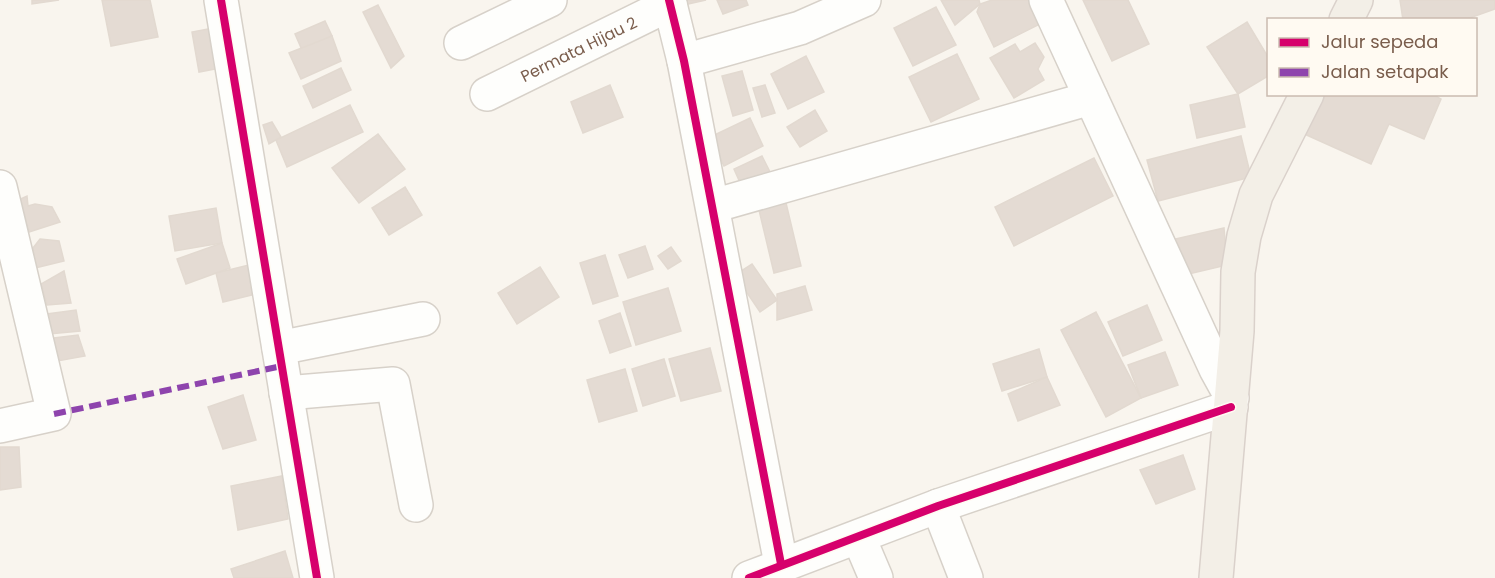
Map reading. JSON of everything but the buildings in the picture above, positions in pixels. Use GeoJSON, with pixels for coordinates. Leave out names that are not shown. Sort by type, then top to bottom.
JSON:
{"type":"FeatureCollection","features":[{"type":"Feature","properties":{"kind":"main road"},"geometry":{"type":"LineString","coordinates":[[1347,18],[1356,0]]}},
{"type":"Feature","properties":{"kind":"main road"},"geometry":{"type":"LineString","coordinates":[[1216,578],[1238,331],[1238,273],[1244,236],[1256,195],[1306,96]]}},
{"type":"Feature","properties":{"kind":"street"},"geometry":{"type":"LineString","coordinates":[[221,0],[317,578]]}},
{"type":"Feature","properties":{"kind":"street"},"geometry":{"type":"LineString","coordinates":[[461,43],[550,0]]}},
{"type":"Feature","properties":{"kind":"street"},"geometry":{"type":"LineString","coordinates":[[684,61],[800,27],[864,0]]}},
{"type":"Feature","properties":{"kind":"street"},"geometry":{"type":"LineString","coordinates":[[749,578],[938,506],[1231,402],[1046,0]]}},
{"type":"Feature","properties":{"kind":"street"},"geometry":{"type":"LineString","coordinates":[[670,2],[713,206],[781,564]]}},
{"type":"Feature","properties":{"kind":"street","name":"Permata Hijau 2"},"geometry":{"type":"LineString","coordinates":[[487,94],[670,2]]}},
{"type":"Feature","properties":{"kind":"street"},"geometry":{"type":"LineString","coordinates":[[713,206],[1091,98]]}},
{"type":"Feature","properties":{"kind":"street"},"geometry":{"type":"LineString","coordinates":[[0,187],[54,414],[0,426]]}},
{"type":"Feature","properties":{"kind":"street"},"geometry":{"type":"LineString","coordinates":[[279,348],[423,319]]}},
{"type":"Feature","properties":{"kind":"street"},"geometry":{"type":"LineString","coordinates":[[286,393],[393,384],[416,506]]}},
{"type":"Feature","properties":{"kind":"street"},"geometry":{"type":"LineString","coordinates":[[938,506],[966,578]]}},
{"type":"Feature","properties":{"kind":"street"},"geometry":{"type":"LineString","coordinates":[[859,538],[876,578]]}},
{"type":"Feature","properties":{"kind":"marked path"},"geometry":{"type":"LineString","coordinates":[[54,414],[282,366]]}},
{"type":"Feature","properties":{"kind":"cycle path"},"geometry":{"type":"LineString","coordinates":[[221,0],[317,578]]}},
{"type":"Feature","properties":{"kind":"cycle path"},"geometry":{"type":"LineString","coordinates":[[669,0],[684,61],[781,564]]}},
{"type":"Feature","properties":{"kind":"cycle path"},"geometry":{"type":"LineString","coordinates":[[749,578],[938,506],[1231,407]]}}]}
